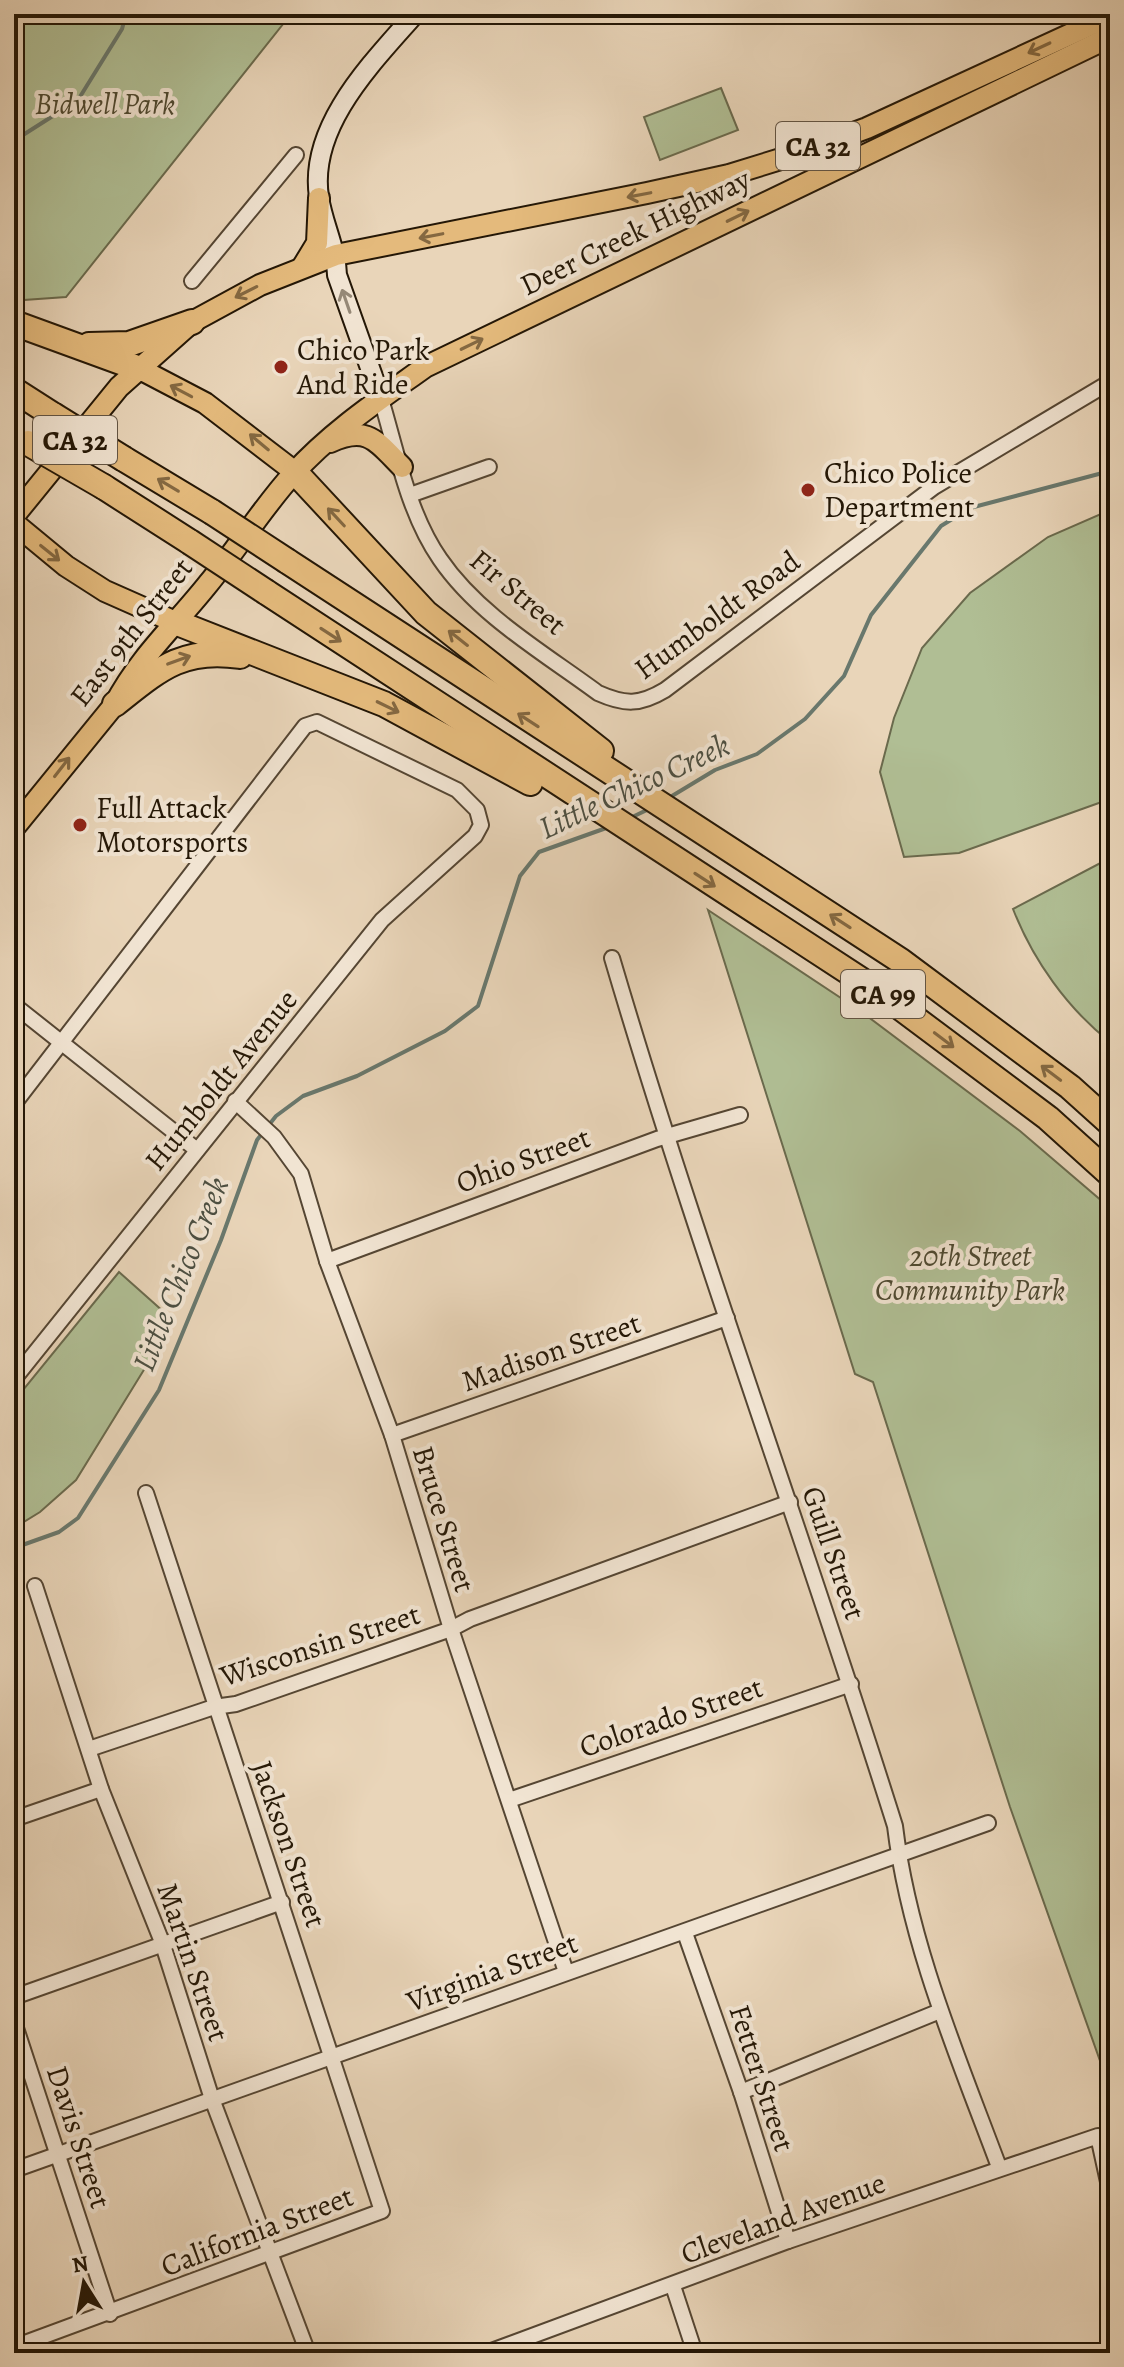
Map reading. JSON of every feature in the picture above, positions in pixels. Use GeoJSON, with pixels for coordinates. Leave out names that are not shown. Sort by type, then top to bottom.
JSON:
{"type":"FeatureCollection","features":[{"type":"Feature","properties":{"kind":"highway"},"geometry":{"type":"LineString","coordinates":[[74,344],[129,344],[192,322]]}},
{"type":"Feature","properties":{"kind":"highway"},"geometry":{"type":"LineString","coordinates":[[14,323],[140,369]]}},
{"type":"Feature","properties":{"kind":"highway","name":"CA 99"},"geometry":{"type":"LineString","coordinates":[[14,390],[212,512],[901,961],[1070,1087],[1110,1123]]}},
{"type":"Feature","properties":{"kind":"highway","name":"CA 99"},"geometry":{"type":"LineString","coordinates":[[21,438],[190,542],[588,810],[639,838],[881,993],[1048,1118],[1110,1174]]}},
{"type":"Feature","properties":{"kind":"highway"},"geometry":{"type":"LineString","coordinates":[[295,472],[426,613],[622,768],[633,788]]}},
{"type":"Feature","properties":{"kind":"highway"},"geometry":{"type":"LineString","coordinates":[[175,622],[384,704],[588,810]]}},
{"type":"Feature","properties":{"kind":"highway"},"geometry":{"type":"LineString","coordinates":[[115,704],[165,665],[195,655],[240,656],[316,676]]}},
{"type":"Feature","properties":{"kind":"main road","name":"Deer Creek Highway"},"geometry":{"type":"LineString","coordinates":[[336,255],[662,190],[797,154],[867,128],[1110,16]]}},
{"type":"Feature","properties":{"kind":"main road","name":"Deer Creek Highway"},"geometry":{"type":"LineString","coordinates":[[295,472],[351,419],[425,367],[1110,37]]}},
{"type":"Feature","properties":{"kind":"main road"},"geometry":{"type":"LineString","coordinates":[[303,266],[317,243],[319,198]]}},
{"type":"Feature","properties":{"kind":"main road","name":"CA 32"},"geometry":{"type":"LineString","coordinates":[[14,516],[119,387],[192,322],[303,266],[336,255]]}},
{"type":"Feature","properties":{"kind":"main road"},"geometry":{"type":"LineString","coordinates":[[140,369],[205,403],[295,472]]}},
{"type":"Feature","properties":{"kind":"main road"},"geometry":{"type":"LineString","coordinates":[[322,446],[349,434],[362,434],[376,441],[402,467]]}},
{"type":"Feature","properties":{"kind":"main road","name":"East 9th Street"},"geometry":{"type":"LineString","coordinates":[[14,828],[115,704],[124,685],[295,472]]}},
{"type":"Feature","properties":{"kind":"main road"},"geometry":{"type":"LineString","coordinates":[[14,523],[66,566],[105,591],[175,622]]}},
{"type":"Feature","properties":{"kind":"street"},"geometry":{"type":"LineString","coordinates":[[319,198],[323,155],[329,133],[348,96],[415,14]]}},
{"type":"Feature","properties":{"kind":"street"},"geometry":{"type":"LineString","coordinates":[[192,281],[296,155],[309,152],[323,155]]}},
{"type":"Feature","properties":{"kind":"street","name":"Fir Street"},"geometry":{"type":"LineString","coordinates":[[319,198],[336,255],[337,275],[381,399],[410,495],[438,558],[474,599],[598,693],[617,701],[635,703]]}},
{"type":"Feature","properties":{"kind":"street","name":"Humboldt Road"},"geometry":{"type":"LineString","coordinates":[[635,703],[665,690],[934,487],[1110,382]]}},
{"type":"Feature","properties":{"kind":"street"},"geometry":{"type":"LineString","coordinates":[[410,495],[489,467]]}},
{"type":"Feature","properties":{"kind":"street","name":"Humboldt Avenue"},"geometry":{"type":"LineString","coordinates":[[14,1379],[197,1150],[241,1106],[382,920],[438,872],[481,825],[477,810],[457,790],[317,722],[305,726],[61,1042]]}},
{"type":"Feature","properties":{"kind":"street","name":"Guill Street"},"geometry":{"type":"LineString","coordinates":[[612,958],[664,1137],[851,1684],[895,1826],[899,1857],[940,2011],[999,2167]]}},
{"type":"Feature","properties":{"kind":"street"},"geometry":{"type":"LineString","coordinates":[[14,1005],[197,1150]]}},
{"type":"Feature","properties":{"kind":"street"},"geometry":{"type":"LineString","coordinates":[[14,1104],[61,1042]]}},
{"type":"Feature","properties":{"kind":"street","name":"Bruce Street"},"geometry":{"type":"LineString","coordinates":[[241,1106],[274,1137],[301,1174],[327,1261],[392,1435],[451,1629],[566,1972]]}},
{"type":"Feature","properties":{"kind":"street","name":"Ohio Street"},"geometry":{"type":"LineString","coordinates":[[327,1261],[664,1137],[740,1115]]}},
{"type":"Feature","properties":{"kind":"street","name":"Madison Street"},"geometry":{"type":"LineString","coordinates":[[392,1435],[727,1318]]}},
{"type":"Feature","properties":{"kind":"street","name":"Jackson Street"},"geometry":{"type":"LineString","coordinates":[[146,1493],[382,2211]]}},
{"type":"Feature","properties":{"kind":"street","name":"Wisconsin Street"},"geometry":{"type":"LineString","coordinates":[[89,1749],[214,1707],[236,1704],[451,1629],[470,1619],[790,1502]]}},
{"type":"Feature","properties":{"kind":"street","name":"Martin Street"},"geometry":{"type":"LineString","coordinates":[[35,1586],[101,1789],[162,1942],[212,2099],[308,2353]]}},
{"type":"Feature","properties":{"kind":"street","name":"Colorado Street"},"geometry":{"type":"LineString","coordinates":[[509,1800],[851,1684]]}},
{"type":"Feature","properties":{"kind":"street"},"geometry":{"type":"LineString","coordinates":[[15,1816],[101,1789]]}},
{"type":"Feature","properties":{"kind":"street","name":"Virginia Street"},"geometry":{"type":"LineString","coordinates":[[14,2170],[988,1823]]}},
{"type":"Feature","properties":{"kind":"street"},"geometry":{"type":"LineString","coordinates":[[14,1997],[282,1902]]}},
{"type":"Feature","properties":{"kind":"street","name":"Fetter Street"},"geometry":{"type":"LineString","coordinates":[[685,1933],[741,2092],[788,2241]]}},
{"type":"Feature","properties":{"kind":"street"},"geometry":{"type":"LineString","coordinates":[[741,2092],[940,2011]]}},
{"type":"Feature","properties":{"kind":"street","name":"Davis Street"},"geometry":{"type":"LineString","coordinates":[[14,2022],[110,2314]]}},
{"type":"Feature","properties":{"kind":"street","name":"Cleveland Avenue"},"geometry":{"type":"LineString","coordinates":[[486,2353],[788,2241],[1098,2136],[1110,2191]]}},
{"type":"Feature","properties":{"kind":"street","name":"California Street"},"geometry":{"type":"LineString","coordinates":[[14,2347],[382,2211]]}},
{"type":"Feature","properties":{"kind":"street"},"geometry":{"type":"LineString","coordinates":[[673,2286],[695,2353]]}},
{"type":"Feature","properties":{"kind":"green space","name":"Bidwell Park"},"geometry":{"type":"Polygon","coordinates":[[[14,14],[291,14],[66,297],[24,300],[14,312],[14,14]]]}},
{"type":"Feature","properties":{"kind":"green space"},"geometry":{"type":"Polygon","coordinates":[[[721,88],[738,130],[660,160],[644,117],[721,88]]]}},
{"type":"Feature","properties":{"kind":"green space"},"geometry":{"type":"Polygon","coordinates":[[[1110,510],[1110,799],[959,853],[904,857],[880,772],[894,718],[922,648],[970,593],[1048,537],[1110,510]]]}},
{"type":"Feature","properties":{"kind":"green space"},"geometry":{"type":"Polygon","coordinates":[[[1110,858],[1110,1042],[1094,1029],[1053,982],[1031,947],[1013,909],[1110,858]]]}},
{"type":"Feature","properties":{"kind":"green space","name":"20th Street Community Park"},"geometry":{"type":"Polygon","coordinates":[[[708,910],[859,1010],[1020,1131],[1110,1208],[1110,2089],[1010,1807],[873,1382],[855,1374],[708,910]]]}},
{"type":"Feature","properties":{"kind":"green space"},"geometry":{"type":"Polygon","coordinates":[[[119,1272],[174,1321],[76,1480],[40,1512],[14,1528],[14,1401],[119,1272]]]}},
{"type":"Feature","properties":{"kind":"waterway"},"geometry":{"type":"LineString","coordinates":[[14,134],[23,135],[78,100],[122,29],[126,14]]}},
{"type":"Feature","properties":{"kind":"waterway","name":"Little Chico Creek"},"geometry":{"type":"LineString","coordinates":[[667,799],[715,770],[757,754],[805,719],[844,676],[871,615],[941,526],[970,508],[1110,471]]}},
{"type":"Feature","properties":{"kind":"waterway","name":"Little Chico Creek"},"geometry":{"type":"LineString","coordinates":[[628,819],[649,809]]}},
{"type":"Feature","properties":{"kind":"waterway","name":"Little Chico Creek"},"geometry":{"type":"LineString","coordinates":[[14,1548],[59,1532],[78,1518],[159,1390],[221,1240],[257,1140],[276,1116],[303,1096],[357,1076],[445,1031],[478,1006],[520,876],[539,852],[609,827]]}},
{"type":"Feature","properties":{"kind":"place","name":"Chico Park And Ride"},"geometry":{"type":"Point","coordinates":[281,367]}},
{"type":"Feature","properties":{"kind":"place","name":"Chico Police Department"},"geometry":{"type":"Point","coordinates":[808,490]}},
{"type":"Feature","properties":{"kind":"place","name":"Full Attack Motorsports"},"geometry":{"type":"Point","coordinates":[80,825]}}]}
